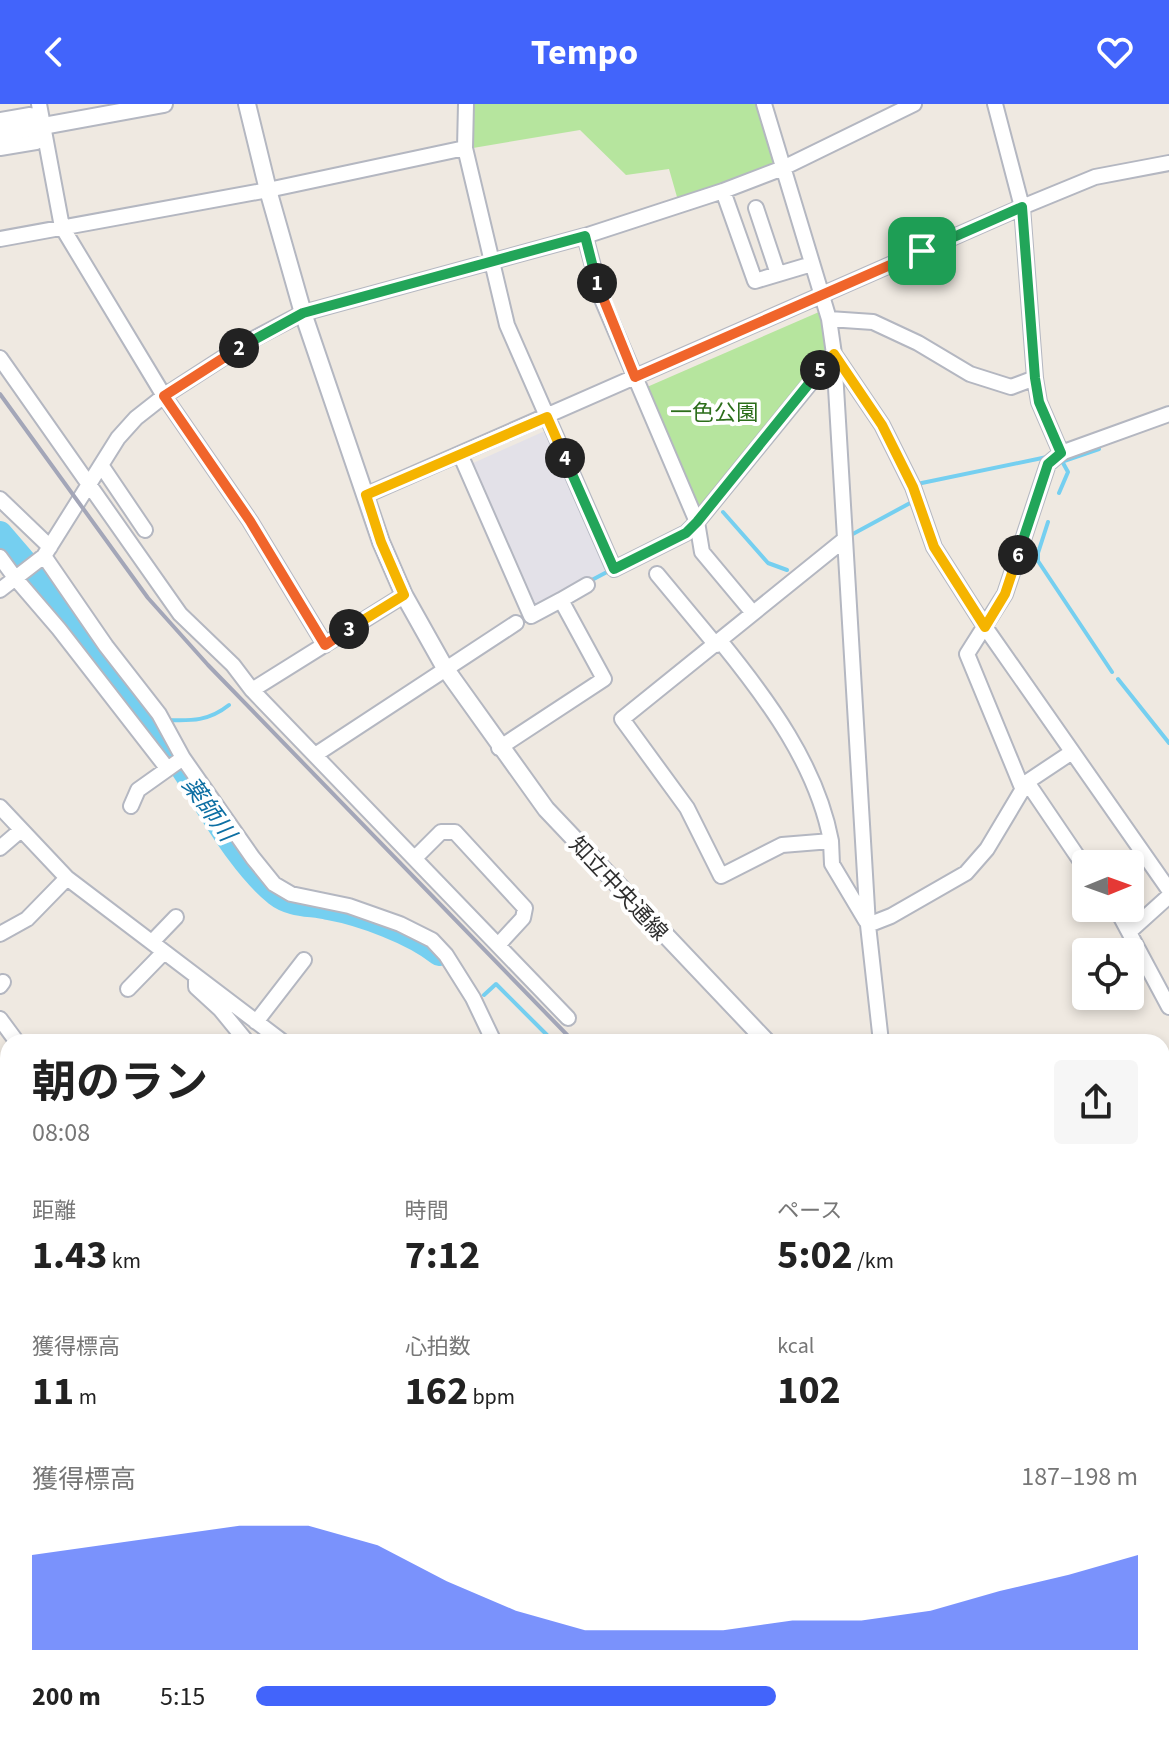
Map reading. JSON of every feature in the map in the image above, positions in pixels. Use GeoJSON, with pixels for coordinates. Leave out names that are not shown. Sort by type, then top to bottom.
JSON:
{"type":"FeatureCollection","features":[{"type":"Feature","properties":{"kind":"street"},"geometry":{"type":"LineString","coordinates":[[39,104],[62,227],[164,396],[250,521],[325,645]]}},
{"type":"Feature","properties":{"kind":"street"},"geometry":{"type":"LineString","coordinates":[[0,134],[164,104]]}},
{"type":"Feature","properties":{"kind":"street","name":"知立中央通線"},"geometry":{"type":"LineString","coordinates":[[247,104],[303,313],[381,542],[404,595],[445,668],[499,748],[546,809],[759,1034]]}},
{"type":"Feature","properties":{"kind":"street"},"geometry":{"type":"LineString","coordinates":[[466,104],[465,148],[507,325],[614,569],[686,533],[834,354]]}},
{"type":"Feature","properties":{"kind":"street"},"geometry":{"type":"LineString","coordinates":[[764,104],[829,319],[834,354],[868,925],[880,1034]]}},
{"type":"Feature","properties":{"kind":"street"},"geometry":{"type":"LineString","coordinates":[[0,590],[47,551],[118,438],[136,418],[164,396],[246,343],[303,313],[585,236],[723,191],[783,168],[914,104]]}},
{"type":"Feature","properties":{"kind":"street"},"geometry":{"type":"LineString","coordinates":[[995,104],[1022,207],[1039,402],[1061,453]]}},
{"type":"Feature","properties":{"kind":"street"},"geometry":{"type":"LineString","coordinates":[[0,120],[30,115],[43,127]]}},
{"type":"Feature","properties":{"kind":"street"},"geometry":{"type":"LineString","coordinates":[[0,148],[36,142],[43,127]]}},
{"type":"Feature","properties":{"kind":"street"},"geometry":{"type":"LineString","coordinates":[[0,239],[268,190],[465,148]]}},
{"type":"Feature","properties":{"kind":"street"},"geometry":{"type":"LineString","coordinates":[[366,495],[1022,207],[1095,177],[1169,163]]}},
{"type":"Feature","properties":{"kind":"street"},"geometry":{"type":"LineString","coordinates":[[723,191],[755,281],[812,264]]}},
{"type":"Feature","properties":{"kind":"street"},"geometry":{"type":"LineString","coordinates":[[756,208],[778,274]]}},
{"type":"Feature","properties":{"kind":"street"},"geometry":{"type":"LineString","coordinates":[[585,236],[601,297],[697,522],[702,552],[753,613]]}},
{"type":"Feature","properties":{"kind":"street"},"geometry":{"type":"LineString","coordinates":[[829,319],[873,322],[918,343],[970,374],[1011,387],[1035,378]]}},
{"type":"Feature","properties":{"kind":"street"},"geometry":{"type":"LineString","coordinates":[[834,354],[882,425],[913,487],[934,547],[985,627],[1169,890]]}},
{"type":"Feature","properties":{"kind":"street"},"geometry":{"type":"LineString","coordinates":[[0,358],[180,614],[233,665],[252,690],[568,1018]]}},
{"type":"Feature","properties":{"kind":"street"},"geometry":{"type":"LineString","coordinates":[[1072,850],[1025,786],[967,654],[1005,594],[1048,464],[1061,453],[1169,414]]}},
{"type":"Feature","properties":{"kind":"street"},"geometry":{"type":"LineString","coordinates":[[460,454],[531,616],[587,585]]}},
{"type":"Feature","properties":{"kind":"street"},"geometry":{"type":"LineString","coordinates":[[101,465],[145,530]]}},
{"type":"Feature","properties":{"kind":"street"},"geometry":{"type":"LineString","coordinates":[[0,499],[47,551],[106,646],[159,714],[183,759],[274,884],[291,894],[349,906],[400,924],[432,940],[446,955],[473,998],[490,1034]]}},
{"type":"Feature","properties":{"kind":"street"},"geometry":{"type":"LineString","coordinates":[[831,841],[782,845],[721,876],[687,808],[622,719],[845,539]]}},
{"type":"Feature","properties":{"kind":"street"},"geometry":{"type":"LineString","coordinates":[[0,557],[167,768]]}},
{"type":"Feature","properties":{"kind":"street"},"geometry":{"type":"LineString","coordinates":[[657,574],[753,681],[815,784],[826,813],[832,864],[868,925]]}},
{"type":"Feature","properties":{"kind":"street"},"geometry":{"type":"LineString","coordinates":[[252,690],[404,595]]}},
{"type":"Feature","properties":{"kind":"street"},"geometry":{"type":"LineString","coordinates":[[499,748],[604,679],[561,600]]}},
{"type":"Feature","properties":{"kind":"street"},"geometry":{"type":"LineString","coordinates":[[315,755],[516,623]]}},
{"type":"Feature","properties":{"kind":"street"},"geometry":{"type":"LineString","coordinates":[[868,925],[891,916],[966,873],[987,849],[1025,786],[1072,752]]}},
{"type":"Feature","properties":{"kind":"street"},"geometry":{"type":"LineString","coordinates":[[131,806],[138,790],[183,759]]}},
{"type":"Feature","properties":{"kind":"street"},"geometry":{"type":"LineString","coordinates":[[0,807],[67,878],[272,1034]]}},
{"type":"Feature","properties":{"kind":"street"},"geometry":{"type":"LineString","coordinates":[[0,848],[21,830]]}},
{"type":"Feature","properties":{"kind":"street"},"geometry":{"type":"LineString","coordinates":[[415,858],[441,832],[455,832],[525,908],[523,918],[499,944]]}},
{"type":"Feature","properties":{"kind":"street"},"geometry":{"type":"LineString","coordinates":[[0,934],[27,919],[67,878]]}},
{"type":"Feature","properties":{"kind":"street"},"geometry":{"type":"LineString","coordinates":[[1129,932],[1169,896]]}},
{"type":"Feature","properties":{"kind":"street"},"geometry":{"type":"LineString","coordinates":[[128,989],[176,917]]}},
{"type":"Feature","properties":{"kind":"street"},"geometry":{"type":"LineString","coordinates":[[1124,922],[1169,1007]]}},
{"type":"Feature","properties":{"kind":"street"},"geometry":{"type":"LineString","coordinates":[[256,1022],[304,960]]}},
{"type":"Feature","properties":{"kind":"street"},"geometry":{"type":"LineString","coordinates":[[196,976],[196,987],[240,1034]]}},
{"type":"Feature","properties":{"kind":"shaded area"},"geometry":{"type":"Polygon","coordinates":[[[547,430],[606,568],[604,573],[540,606],[533,606],[471,464],[547,430]]]}},
{"type":"Feature","properties":{"kind":"green space"},"geometry":{"type":"Polygon","coordinates":[[[474,104],[756,104],[775,169],[679,204],[669,169],[626,175],[580,130],[473,148],[474,104]]]}},
{"type":"Feature","properties":{"kind":"green space","name":"一色公園"},"geometry":{"type":"Polygon","coordinates":[[[819,312],[828,353],[771,424],[765,426],[705,507],[698,505],[647,387],[819,312]]]}},
{"type":"Feature","properties":{"kind":"waterway"},"geometry":{"type":"LineString","coordinates":[[1061,462],[1099,449]]}},
{"type":"Feature","properties":{"kind":"waterway"},"geometry":{"type":"LineString","coordinates":[[917,484],[1047,457]]}},
{"type":"Feature","properties":{"kind":"waterway"},"geometry":{"type":"LineString","coordinates":[[1059,493],[1068,472],[1063,463]]}},
{"type":"Feature","properties":{"kind":"waterway"},"geometry":{"type":"LineString","coordinates":[[851,535],[912,502]]}},
{"type":"Feature","properties":{"kind":"waterway"},"geometry":{"type":"LineString","coordinates":[[723,512],[768,563],[787,570]]}},
{"type":"Feature","properties":{"kind":"waterway"},"geometry":{"type":"LineString","coordinates":[[1048,522],[1038,561],[1112,672]]}},
{"type":"Feature","properties":{"kind":"waterway","name":"薬師川"},"geometry":{"type":"LineString","coordinates":[[0,533],[112,671],[235,848],[262,881],[288,901],[371,920],[401,932],[439,954]]}},
{"type":"Feature","properties":{"kind":"waterway"},"geometry":{"type":"LineString","coordinates":[[588,582],[607,572]]}},
{"type":"Feature","properties":{"kind":"waterway"},"geometry":{"type":"LineString","coordinates":[[1118,679],[1169,743]]}},
{"type":"Feature","properties":{"kind":"waterway"},"geometry":{"type":"LineString","coordinates":[[167,720],[200,719],[229,705]]}},
{"type":"Feature","properties":{"kind":"waterway","name":"薬師川"},"geometry":{"type":"LineString","coordinates":[[484,995],[496,984],[546,1034]]}},
{"type":"Feature","properties":{"kind":"railway"},"geometry":{"type":"LineString","coordinates":[[0,394],[148,598],[208,665],[566,1034]]}},
{"type":"Feature","properties":{"kind":"route"},"geometry":{"type":"LineString","coordinates":[[1022,207],[1035,378],[1039,402],[1061,453],[1048,464],[1005,594],[985,627],[934,547],[913,487],[882,425],[834,354],[686,533],[614,569],[547,417],[374,489],[366,495],[381,542],[404,595],[325,645],[250,521],[164,396],[246,343],[303,313],[585,236],[601,297],[635,377],[922,251],[1022,207]]}}]}
